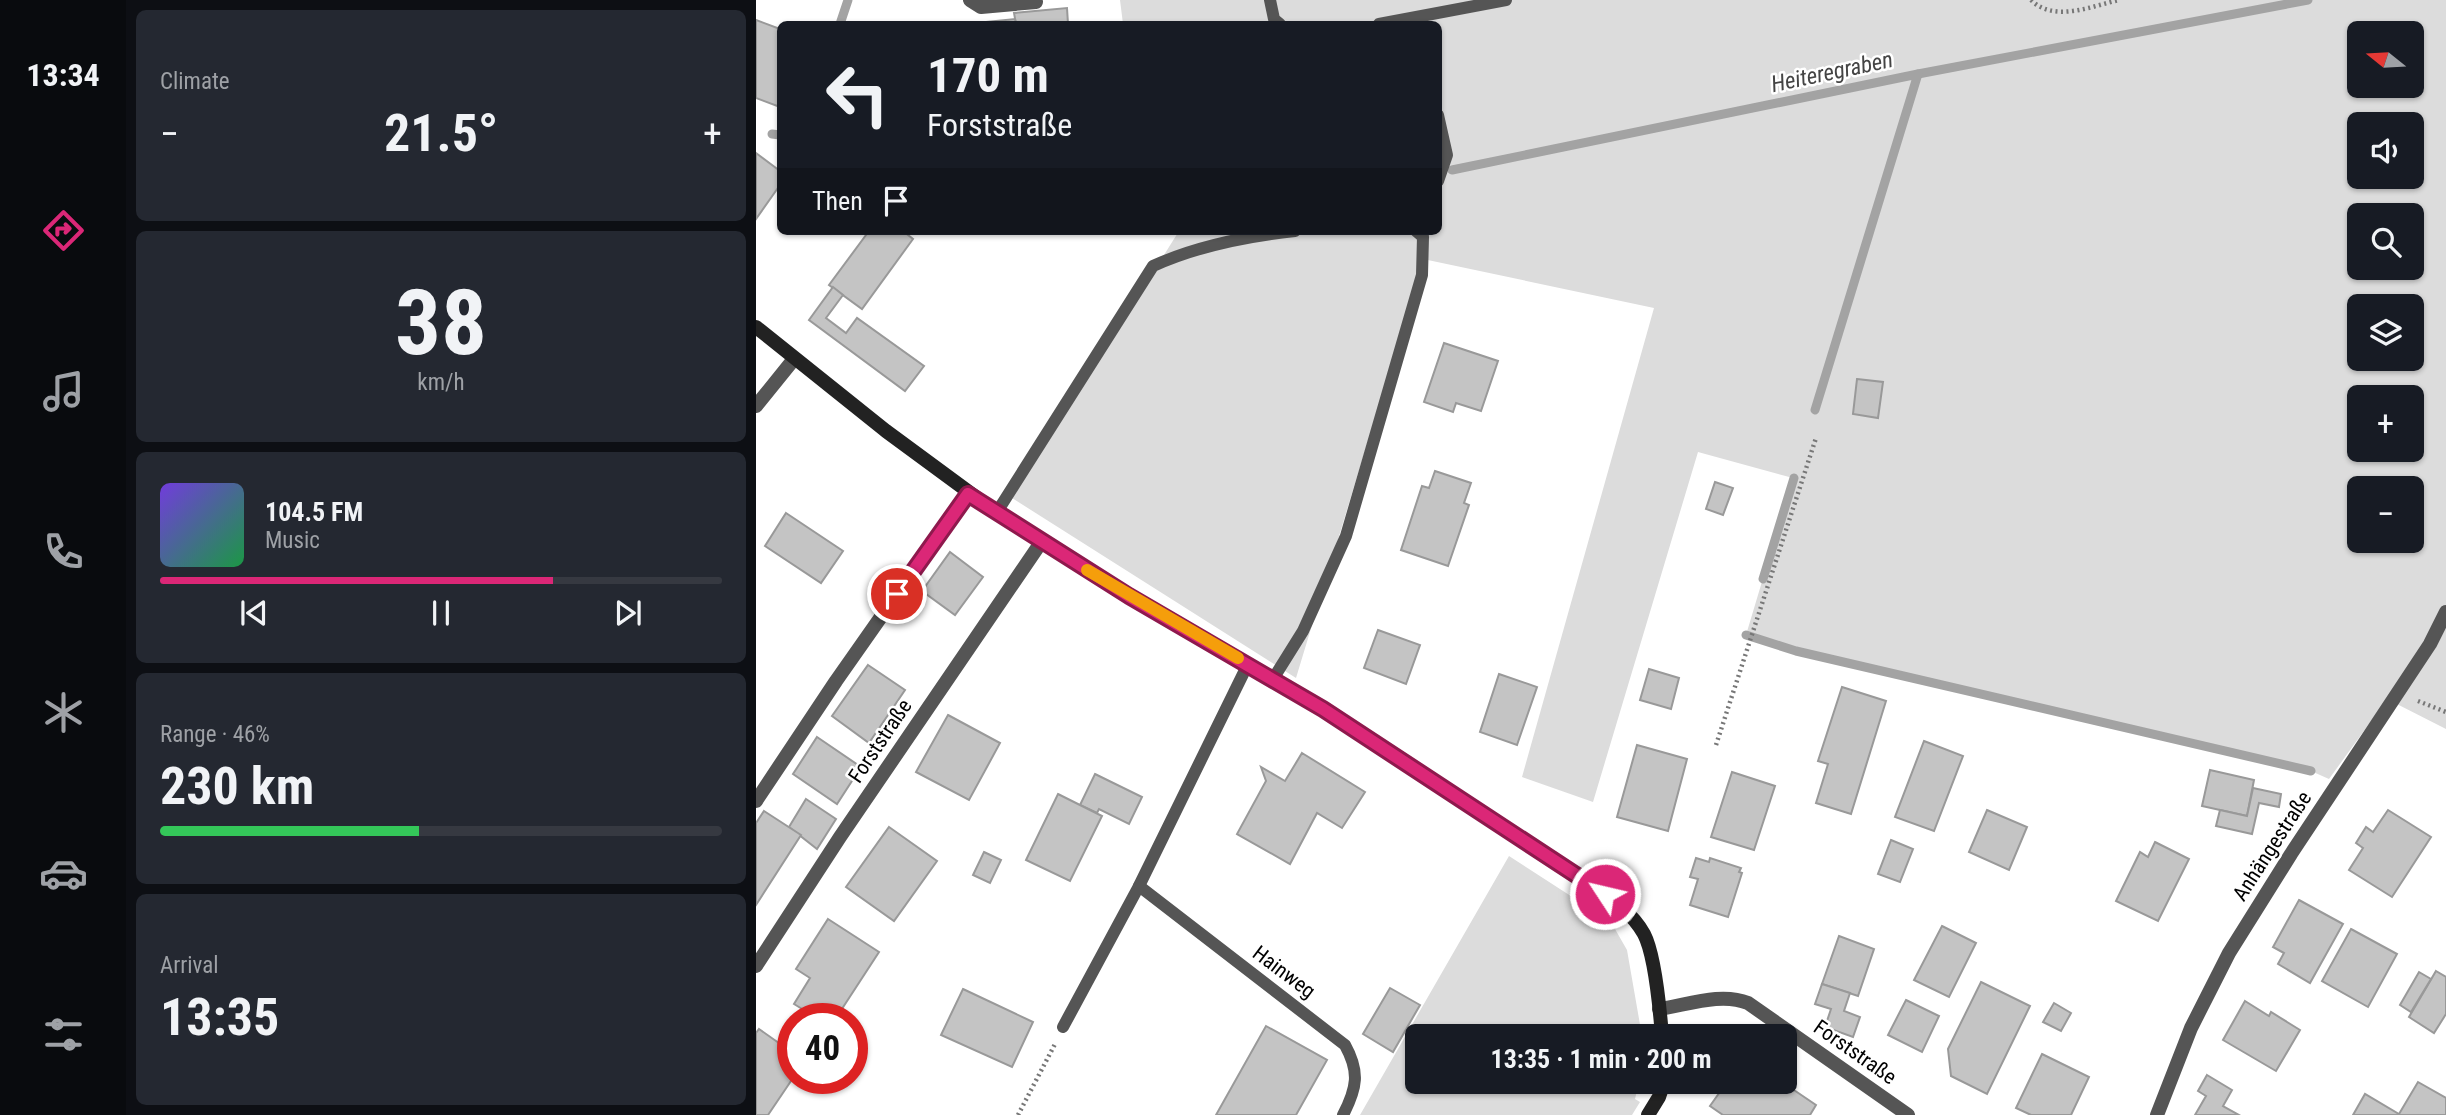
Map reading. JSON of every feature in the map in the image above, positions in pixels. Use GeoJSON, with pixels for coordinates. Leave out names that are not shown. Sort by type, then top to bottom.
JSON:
{"type":"FeatureCollection","features":[{"type":"Feature","properties":{"kind":"street"},"geometry":{"type":"LineString","coordinates":[[970,0],[981,7],[1036,2]]}},
{"type":"Feature","properties":{"kind":"street"},"geometry":{"type":"LineString","coordinates":[[756,327],[968,494],[1129,596],[1323,709],[1621,906],[1644,934],[1661,1024]]}},
{"type":"Feature","properties":{"kind":"street"},"geometry":{"type":"LineString","coordinates":[[756,406],[794,359]]}},
{"type":"Feature","properties":{"kind":"street"},"geometry":{"type":"LineString","coordinates":[[756,801],[836,681],[968,494]]}},
{"type":"Feature","properties":{"kind":"street","name":"Forststraße"},"geometry":{"type":"LineString","coordinates":[[756,966],[1042,541]]}},
{"type":"Feature","properties":{"kind":"street","name":"Anhängestraße"},"geometry":{"type":"LineString","coordinates":[[2157,1115],[2191,1028],[2230,953],[2291,854],[2399,693],[2430,644],[2446,612]]}},
{"type":"Feature","properties":{"kind":"street","name":"Forststraße"},"geometry":{"type":"LineString","coordinates":[[1659,1009],[1720,999],[1736,998],[1748,1003],[1908,1115]]}},
{"type":"Feature","properties":{"kind":"street"},"geometry":{"type":"LineString","coordinates":[[1648,1115],[1660,1094]]}},
{"type":"Feature","properties":{"kind":"lane"},"geometry":{"type":"LineString","coordinates":[[1270,0],[1276,21]]}},
{"type":"Feature","properties":{"kind":"lane"},"geometry":{"type":"LineString","coordinates":[[1419,21],[1506,0]]}},
{"type":"Feature","properties":{"kind":"lane"},"geometry":{"type":"LineString","coordinates":[[1442,133],[1447,155],[1442,169]]}},
{"type":"Feature","properties":{"kind":"lane"},"geometry":{"type":"LineString","coordinates":[[997,512],[1153,266],[1176,256],[1264,235]]}},
{"type":"Feature","properties":{"kind":"lane"},"geometry":{"type":"LineString","coordinates":[[1273,679],[1303,631],[1346,536],[1422,275],[1423,237],[1421,235]]}},
{"type":"Feature","properties":{"kind":"lane"},"geometry":{"type":"LineString","coordinates":[[1063,1027],[1139,886],[1248,664]]}},
{"type":"Feature","properties":{"kind":"lane","name":"Hainweg"},"geometry":{"type":"LineString","coordinates":[[1139,886],[1345,1045],[1354,1062],[1356,1080],[1343,1115]]}},
{"type":"Feature","properties":{"kind":"path"},"geometry":{"type":"LineString","coordinates":[[2031,0],[2046,11],[2067,12],[2119,0]]}},
{"type":"Feature","properties":{"kind":"path"},"geometry":{"type":"LineString","coordinates":[[1716,745],[1816,438]]}},
{"type":"Feature","properties":{"kind":"path"},"geometry":{"type":"LineString","coordinates":[[2399,693],[2446,712]]}},
{"type":"Feature","properties":{"kind":"path"},"geometry":{"type":"LineString","coordinates":[[1018,1115],[1063,1027]]}},
{"type":"Feature","properties":{"kind":"shaded area"},"geometry":{"type":"Polygon","coordinates":[[[1120,0],[2302,0],[2289,3],[2308,0],[2446,0],[2446,729],[2387,699],[2329,779],[2311,771],[1796,651],[1746,635],[1793,478],[1698,452],[1593,802],[1522,777],[1654,308],[1423,259],[1296,678],[1012,498],[1176,235],[1442,235],[1442,21],[1123,21],[1120,0]]]}},
{"type":"Feature","properties":{"kind":"shaded area"},"geometry":{"type":"Polygon","coordinates":[[[1509,856],[1611,922],[1627,950],[1640,1024],[1412,1024],[1509,856]]]}},
{"type":"Feature","properties":{"kind":"shaded area"},"geometry":{"type":"Polygon","coordinates":[[[1405,1037],[1405,1094],[1636,1094],[1635,1099],[1640,1102],[1632,1115],[1360,1115],[1405,1037]]]}},
{"type":"Feature","properties":{"kind":"building"},"geometry":{"type":"Polygon","coordinates":[[[1067,8],[1068,21],[1015,21],[1014,13],[1067,8]]]}},
{"type":"Feature","properties":{"kind":"building"},"geometry":{"type":"Polygon","coordinates":[[[756,20],[777,28],[777,106],[756,98],[756,20]]]}},
{"type":"Feature","properties":{"kind":"building"},"geometry":{"type":"Polygon","coordinates":[[[756,153],[777,169],[777,189],[756,219],[756,153]]]}},
{"type":"Feature","properties":{"kind":"building"},"geometry":{"type":"Polygon","coordinates":[[[866,235],[908,235],[913,239],[862,309],[829,285],[866,235]]]}},
{"type":"Feature","properties":{"kind":"building"},"geometry":{"type":"Polygon","coordinates":[[[833,287],[843,295],[826,318],[846,333],[857,318],[924,366],[905,391],[809,320],[833,287]]]}},
{"type":"Feature","properties":{"kind":"building"},"geometry":{"type":"Polygon","coordinates":[[[1444,343],[1498,361],[1481,411],[1456,403],[1453,412],[1424,402],[1444,343]]]}},
{"type":"Feature","properties":{"kind":"building"},"geometry":{"type":"Polygon","coordinates":[[[1857,379],[1883,382],[1878,418],[1853,414],[1857,379]]]}},
{"type":"Feature","properties":{"kind":"building"},"geometry":{"type":"Polygon","coordinates":[[[1435,471],[1471,483],[1464,503],[1469,505],[1448,566],[1401,550],[1422,486],[1429,488],[1435,471]]]}},
{"type":"Feature","properties":{"kind":"building"},"geometry":{"type":"Polygon","coordinates":[[[1715,482],[1733,488],[1723,515],[1706,509],[1715,482]]]}},
{"type":"Feature","properties":{"kind":"building"},"geometry":{"type":"Polygon","coordinates":[[[786,513],[843,551],[821,583],[765,546],[786,513]]]}},
{"type":"Feature","properties":{"kind":"building"},"geometry":{"type":"Polygon","coordinates":[[[950,552],[983,577],[955,615],[922,591],[950,552]]]}},
{"type":"Feature","properties":{"kind":"building"},"geometry":{"type":"Polygon","coordinates":[[[1378,630],[1420,645],[1406,684],[1364,668],[1378,630]]]}},
{"type":"Feature","properties":{"kind":"building"},"geometry":{"type":"Polygon","coordinates":[[[868,665],[905,690],[869,743],[832,716],[868,665]]]}},
{"type":"Feature","properties":{"kind":"building"},"geometry":{"type":"Polygon","coordinates":[[[1649,669],[1679,678],[1671,709],[1640,700],[1649,669]]]}},
{"type":"Feature","properties":{"kind":"building"},"geometry":{"type":"Polygon","coordinates":[[[1499,674],[1537,687],[1517,745],[1480,732],[1499,674]]]}},
{"type":"Feature","properties":{"kind":"building"},"geometry":{"type":"Polygon","coordinates":[[[1842,687],[1886,701],[1851,814],[1816,803],[1828,764],[1818,761],[1842,687]]]}},
{"type":"Feature","properties":{"kind":"building"},"geometry":{"type":"Polygon","coordinates":[[[948,715],[1000,743],[969,800],[916,772],[948,715]]]}},
{"type":"Feature","properties":{"kind":"building"},"geometry":{"type":"Polygon","coordinates":[[[817,737],[861,767],[837,804],[793,774],[817,737]]]}},
{"type":"Feature","properties":{"kind":"building"},"geometry":{"type":"Polygon","coordinates":[[[1924,741],[1963,756],[1934,831],[1895,817],[1924,741]]]}},
{"type":"Feature","properties":{"kind":"building"},"geometry":{"type":"Polygon","coordinates":[[[1637,745],[1687,759],[1668,831],[1617,817],[1637,745]]]}},
{"type":"Feature","properties":{"kind":"building"},"geometry":{"type":"Polygon","coordinates":[[[1302,753],[1365,792],[1342,828],[1317,813],[1290,864],[1237,834],[1266,781],[1261,767],[1285,781],[1302,753]]]}},
{"type":"Feature","properties":{"kind":"building"},"geometry":{"type":"Polygon","coordinates":[[[2210,770],[2254,780],[2247,816],[2202,806],[2210,770]]]}},
{"type":"Feature","properties":{"kind":"building"},"geometry":{"type":"Polygon","coordinates":[[[1732,772],[1775,786],[1754,850],[1711,837],[1732,772]]]}},
{"type":"Feature","properties":{"kind":"building"},"geometry":{"type":"Polygon","coordinates":[[[1095,774],[1142,797],[1129,824],[1099,809],[1097,813],[1080,805],[1095,774]]]}},
{"type":"Feature","properties":{"kind":"building"},"geometry":{"type":"Polygon","coordinates":[[[2253,788],[2281,794],[2279,807],[2259,803],[2252,834],[2216,826],[2220,810],[2247,816],[2253,788]]]}},
{"type":"Feature","properties":{"kind":"building"},"geometry":{"type":"Polygon","coordinates":[[[1058,794],[1102,816],[1070,881],[1026,860],[1058,794]]]}},
{"type":"Feature","properties":{"kind":"building"},"geometry":{"type":"Polygon","coordinates":[[[806,799],[836,819],[817,849],[789,827],[806,799]]]}},
{"type":"Feature","properties":{"kind":"building"},"geometry":{"type":"Polygon","coordinates":[[[1987,810],[2027,827],[2009,870],[1969,852],[1987,810]]]}},
{"type":"Feature","properties":{"kind":"building"},"geometry":{"type":"Polygon","coordinates":[[[2388,810],[2431,837],[2392,897],[2349,870],[2363,848],[2356,843],[2366,827],[2373,832],[2388,810]]]}},
{"type":"Feature","properties":{"kind":"building"},"geometry":{"type":"Polygon","coordinates":[[[764,811],[801,835],[756,905],[756,823],[764,811]]]}},
{"type":"Feature","properties":{"kind":"building"},"geometry":{"type":"Polygon","coordinates":[[[889,827],[937,861],[894,921],[846,887],[889,827]]]}},
{"type":"Feature","properties":{"kind":"building"},"geometry":{"type":"Polygon","coordinates":[[[1891,840],[1913,849],[1900,882],[1878,874],[1891,840]]]}},
{"type":"Feature","properties":{"kind":"building"},"geometry":{"type":"Polygon","coordinates":[[[2155,842],[2189,859],[2158,921],[2116,901],[2140,852],[2148,857],[2155,842]]]}},
{"type":"Feature","properties":{"kind":"building"},"geometry":{"type":"Polygon","coordinates":[[[984,852],[1001,860],[990,883],[973,875],[984,852]]]}},
{"type":"Feature","properties":{"kind":"building"},"geometry":{"type":"Polygon","coordinates":[[[1696,858],[1709,862],[1710,858],[1741,868],[1739,872],[1742,873],[1728,917],[1690,905],[1698,879],[1690,877],[1696,858]]]}},
{"type":"Feature","properties":{"kind":"building"},"geometry":{"type":"Polygon","coordinates":[[[2299,900],[2343,924],[2310,983],[2278,964],[2284,953],[2273,947],[2299,900]]]}},
{"type":"Feature","properties":{"kind":"building"},"geometry":{"type":"Polygon","coordinates":[[[828,919],[879,952],[846,1003],[795,1003],[810,978],[796,969],[828,919]]]}},
{"type":"Feature","properties":{"kind":"building"},"geometry":{"type":"Polygon","coordinates":[[[1942,926],[1976,943],[1949,997],[1914,980],[1942,926]]]}},
{"type":"Feature","properties":{"kind":"building"},"geometry":{"type":"Polygon","coordinates":[[[2351,929],[2397,954],[2368,1007],[2322,981],[2351,929]]]}},
{"type":"Feature","properties":{"kind":"building"},"geometry":{"type":"Polygon","coordinates":[[[1839,936],[1874,949],[1858,996],[1822,984],[1839,936]]]}},
{"type":"Feature","properties":{"kind":"building"},"geometry":{"type":"Polygon","coordinates":[[[2436,971],[2446,977],[2446,1014],[2434,1033],[2409,1017],[2436,971]]]}},
{"type":"Feature","properties":{"kind":"building"},"geometry":{"type":"Polygon","coordinates":[[[2419,972],[2431,979],[2411,1012],[2400,1005],[2419,972]]]}},
{"type":"Feature","properties":{"kind":"building"},"geometry":{"type":"Polygon","coordinates":[[[1981,982],[2030,1006],[1987,1094],[1951,1076],[1948,1049],[1981,982]]]}},
{"type":"Feature","properties":{"kind":"building"},"geometry":{"type":"Polygon","coordinates":[[[1822,984],[1850,993],[1844,1011],[1860,1017],[1853,1037],[1825,1027],[1831,1009],[1815,1004],[1822,984]]]}},
{"type":"Feature","properties":{"kind":"building"},"geometry":{"type":"Polygon","coordinates":[[[1390,988],[1420,1005],[1409,1024],[1405,1024],[1405,1031],[1393,1052],[1363,1034],[1390,988]]]}},
{"type":"Feature","properties":{"kind":"building"},"geometry":{"type":"Polygon","coordinates":[[[963,989],[1033,1022],[1012,1067],[941,1035],[963,989]]]}},
{"type":"Feature","properties":{"kind":"building"},"geometry":{"type":"Polygon","coordinates":[[[1906,1000],[1939,1016],[1922,1052],[1888,1035],[1906,1000]]]}},
{"type":"Feature","properties":{"kind":"building"},"geometry":{"type":"Polygon","coordinates":[[[2245,1001],[2269,1016],[2271,1012],[2300,1030],[2276,1071],[2223,1040],[2245,1001]]]}},
{"type":"Feature","properties":{"kind":"building"},"geometry":{"type":"Polygon","coordinates":[[[2054,1003],[2071,1013],[2061,1031],[2043,1022],[2054,1003]]]}},
{"type":"Feature","properties":{"kind":"building"},"geometry":{"type":"Polygon","coordinates":[[[1266,1026],[1327,1060],[1296,1115],[1216,1115],[1266,1026]]]}},
{"type":"Feature","properties":{"kind":"building"},"geometry":{"type":"Polygon","coordinates":[[[759,1029],[777,1042],[777,1094],[782,1094],[768,1115],[756,1115],[756,1033],[759,1029]]]}},
{"type":"Feature","properties":{"kind":"building"},"geometry":{"type":"Polygon","coordinates":[[[2042,1054],[2089,1077],[2071,1115],[2031,1115],[2016,1108],[2042,1054]]]}},
{"type":"Feature","properties":{"kind":"building"},"geometry":{"type":"Polygon","coordinates":[[[2207,1075],[2232,1090],[2223,1106],[2239,1115],[2195,1115],[2206,1096],[2198,1091],[2207,1075]]]}},
{"type":"Feature","properties":{"kind":"building"},"geometry":{"type":"Polygon","coordinates":[[[2418,1082],[2446,1098],[2446,1115],[2353,1115],[2365,1094],[2399,1114],[2418,1082]]]}},
{"type":"Feature","properties":{"kind":"building"},"geometry":{"type":"Polygon","coordinates":[[[1797,1092],[1816,1105],[1810,1115],[1723,1115],[1710,1106],[1718,1094],[1797,1092]]]}},
{"type":"Feature","properties":{"kind":"waterway","name":"Heiteregraben"},"geometry":{"type":"LineString","coordinates":[[841,21],[848,0]]}},
{"type":"Feature","properties":{"kind":"waterway"},"geometry":{"type":"LineString","coordinates":[[1918,74],[2308,0]]}},
{"type":"Feature","properties":{"kind":"waterway","name":"Heiteregraben"},"geometry":{"type":"LineString","coordinates":[[1452,170],[1918,74],[1815,410]]}},
{"type":"Feature","properties":{"kind":"waterway"},"geometry":{"type":"LineString","coordinates":[[772,134],[777,135]]}},
{"type":"Feature","properties":{"kind":"waterway"},"geometry":{"type":"LineString","coordinates":[[1763,579],[1794,478]]}},
{"type":"Feature","properties":{"kind":"waterway"},"geometry":{"type":"LineString","coordinates":[[1746,635],[1796,651],[2311,771]]}},
{"type":"Feature","properties":{"kind":"slow traffic"},"geometry":{"type":"LineString","coordinates":[[1087,570],[1238,658]]}},
{"type":"Feature","properties":{"kind":"route"},"geometry":{"type":"LineString","coordinates":[[897,594],[968,494],[1129,596],[1323,709],[1605,894]]}}]}
